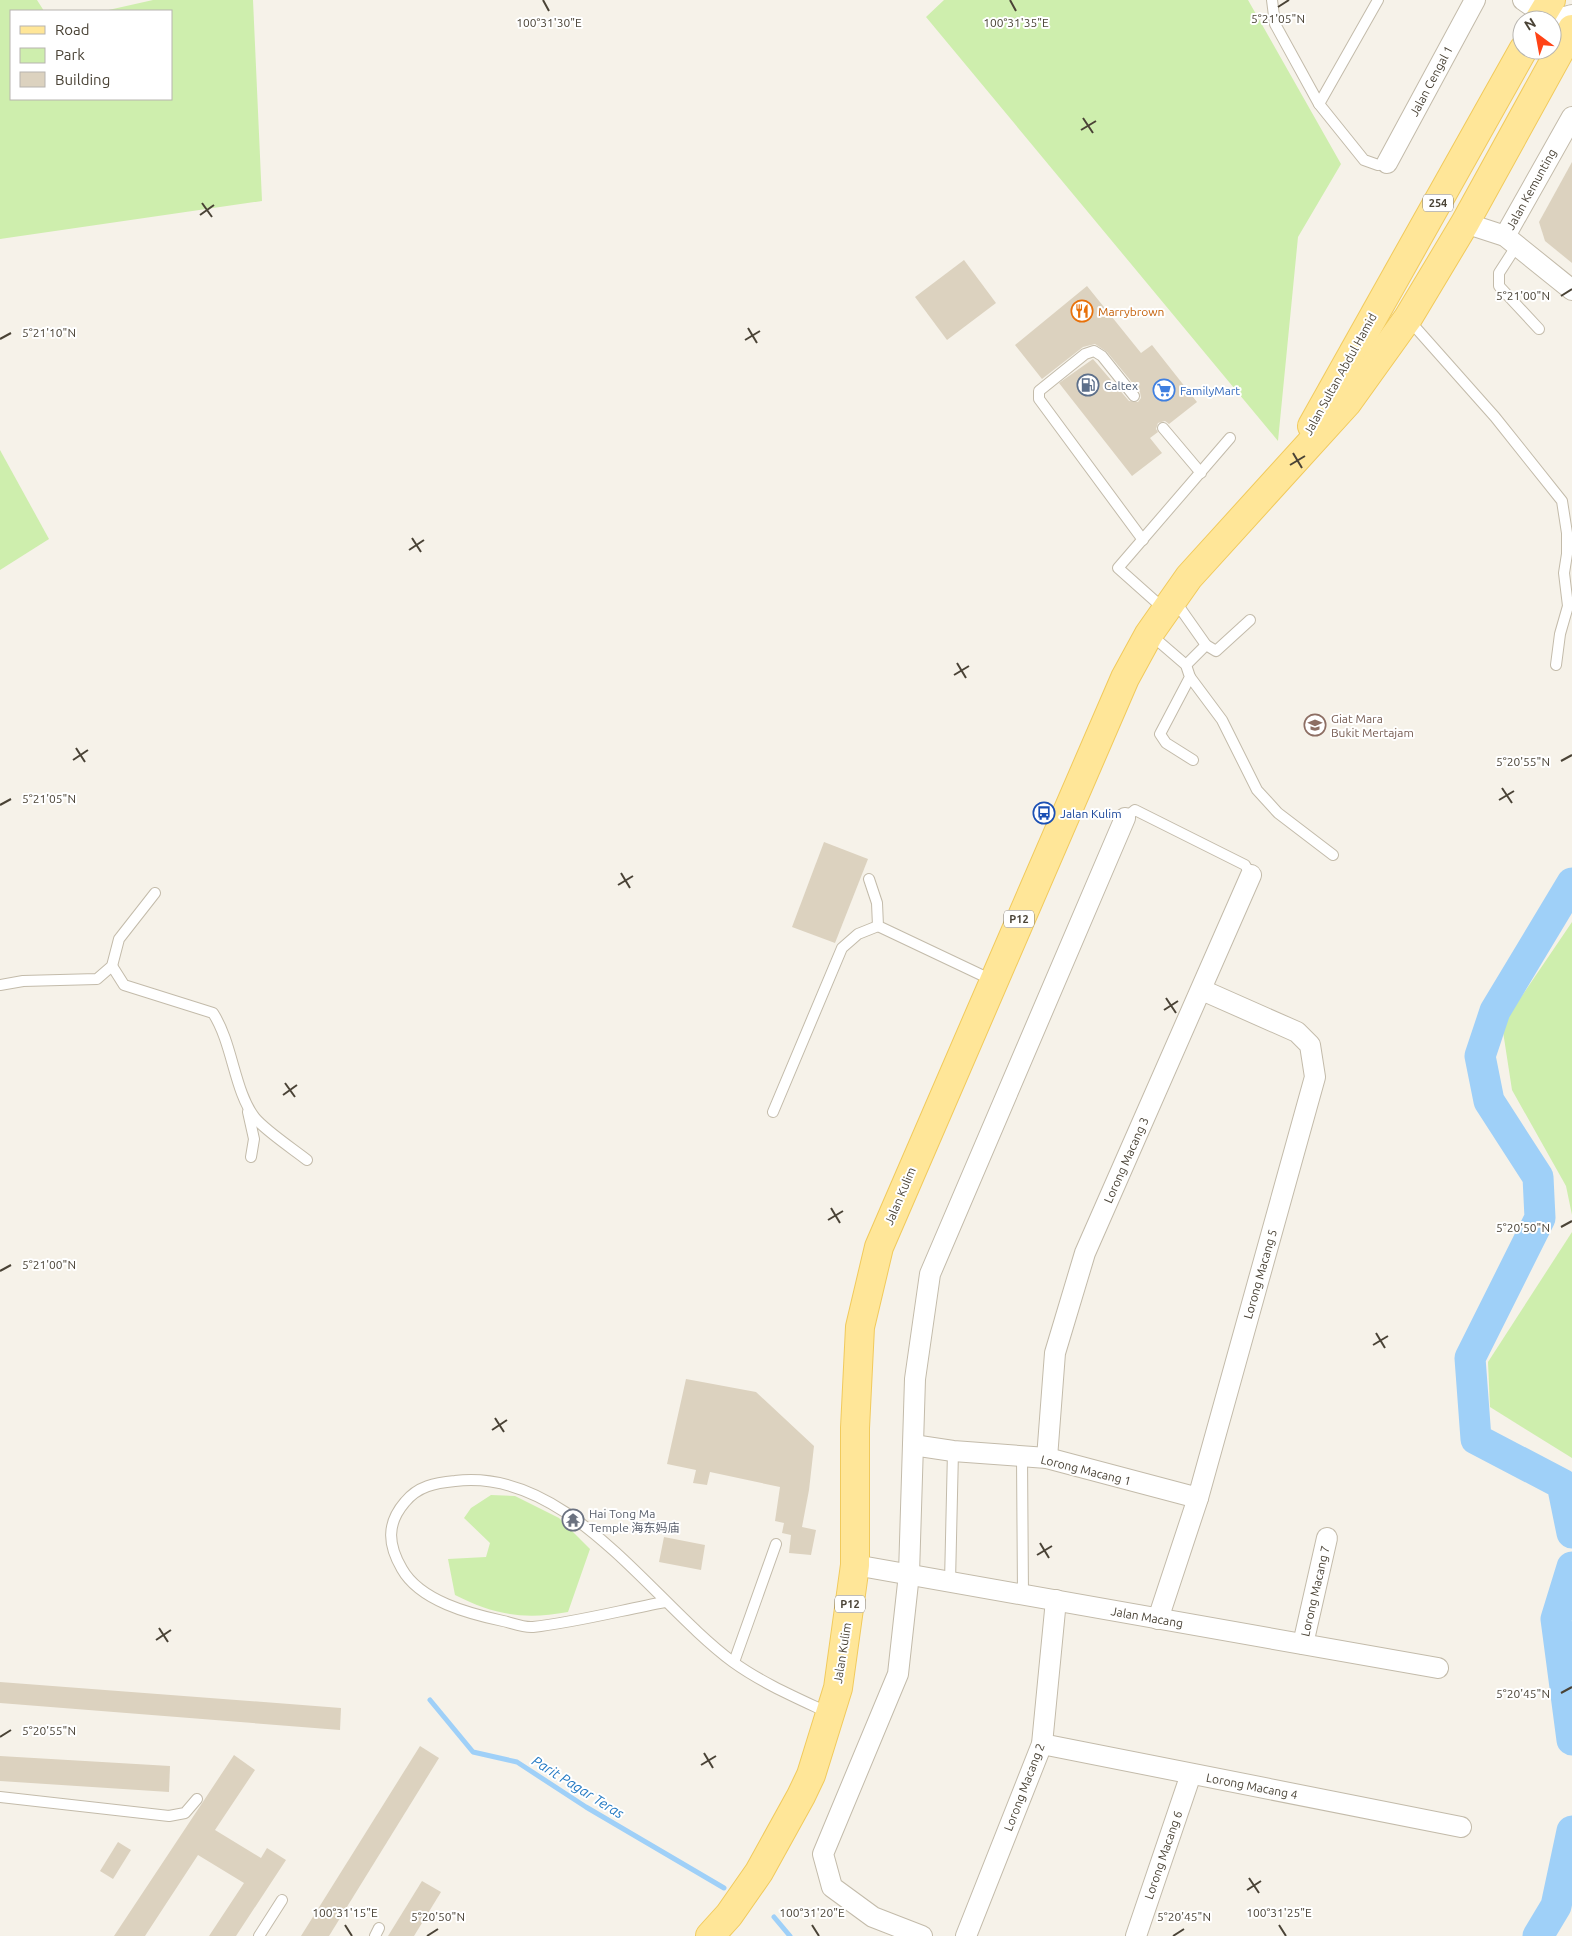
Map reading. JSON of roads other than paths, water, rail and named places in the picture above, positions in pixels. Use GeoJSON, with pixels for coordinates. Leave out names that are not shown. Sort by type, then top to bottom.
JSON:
{"type":"FeatureCollection","features":[{"type":"Feature","properties":{"kind":"main road","name":"Jalan Sultan Abdul Hamid"},"geometry":{"type":"LineString","coordinates":[[1293,460],[1347,403],[1408,318],[1465,223],[1572,29]]}},
{"type":"Feature","properties":{"kind":"main road","name":"Jalan Sultan Abdul Hamid"},"geometry":{"type":"LineString","coordinates":[[1293,460],[1350,355],[1432,214],[1517,60]]}},
{"type":"Feature","properties":{"kind":"main road","name":"Jalan Kulim"},"geometry":{"type":"LineString","coordinates":[[710,1936],[729,1915],[759,1872],[801,1796],[811,1775],[838,1688],[855,1565],[855,1428],[860,1327],[876,1256],[1125,678],[1149,634],[1169,604],[1207,556],[1293,460]]}},
{"type":"Feature","properties":{"kind":"street","name":"Jalan Cengal 1"},"geometry":{"type":"LineString","coordinates":[[1387,163],[1475,0]]}},
{"type":"Feature","properties":{"kind":"street"},"geometry":{"type":"LineString","coordinates":[[1539,8],[1554,18],[1572,15]]}},
{"type":"Feature","properties":{"kind":"street","name":"Jalan Kemunting"},"geometry":{"type":"LineString","coordinates":[[1511,240],[1572,117]]}},
{"type":"Feature","properties":{"kind":"street"},"geometry":{"type":"LineString","coordinates":[[1465,223],[1511,240],[1572,290]]}},
{"type":"Feature","properties":{"kind":"street"},"geometry":{"type":"LineString","coordinates":[[922,1936],[873,1917],[832,1887],[823,1854],[898,1674],[909,1574],[914,1379],[930,1274],[1125,818]]}},
{"type":"Feature","properties":{"kind":"street","name":"Lorong Macang 3"},"geometry":{"type":"LineString","coordinates":[[1046,1458],[1055,1353],[1085,1253],[1251,875]]}},
{"type":"Feature","properties":{"kind":"street","name":"Lorong Macang 5"},"geometry":{"type":"LineString","coordinates":[[1158,1618],[1198,1498],[1315,1077],[1310,1045],[1297,1032],[1202,990]]}},
{"type":"Feature","properties":{"kind":"street","name":"Lorong Macang 1"},"geometry":{"type":"LineString","coordinates":[[912,1445],[953,1451],[1046,1458],[1198,1498]]}},
{"type":"Feature","properties":{"kind":"street","name":"Lorong Macang 7"},"geometry":{"type":"LineString","coordinates":[[1303,1644],[1327,1538]]}},
{"type":"Feature","properties":{"kind":"street","name":"Jalan Macang"},"geometry":{"type":"LineString","coordinates":[[855,1565],[1438,1668]]}},
{"type":"Feature","properties":{"kind":"street","name":"Lorong Macang 2"},"geometry":{"type":"LineString","coordinates":[[966,1936],[1042,1744],[1056,1600]]}},
{"type":"Feature","properties":{"kind":"street","name":"Lorong Macang 4"},"geometry":{"type":"LineString","coordinates":[[1042,1744],[1461,1827]]}},
{"type":"Feature","properties":{"kind":"street","name":"Lorong Macang 6"},"geometry":{"type":"LineString","coordinates":[[1136,1936],[1191,1774]]}},
{"type":"Feature","properties":{"kind":"lane"},"geometry":{"type":"LineString","coordinates":[[1272,0],[1275,24],[1319,104],[1364,160],[1378,165],[1387,163]]}},
{"type":"Feature","properties":{"kind":"lane"},"geometry":{"type":"LineString","coordinates":[[1319,104],[1378,0]]}},
{"type":"Feature","properties":{"kind":"lane"},"geometry":{"type":"LineString","coordinates":[[1511,240],[1498,273],[1499,286],[1538,329]]}},
{"type":"Feature","properties":{"kind":"lane"},"geometry":{"type":"LineString","coordinates":[[1408,318],[1496,417],[1562,501],[1567,533],[1567,554],[1564,573],[1568,606],[1560,634],[1556,665]]}},
{"type":"Feature","properties":{"kind":"lane"},"geometry":{"type":"LineString","coordinates":[[1134,396],[1102,356],[1094,351],[1085,354],[1039,391],[1039,399],[1143,540]]}},
{"type":"Feature","properties":{"kind":"lane"},"geometry":{"type":"LineString","coordinates":[[1163,428],[1201,472]]}},
{"type":"Feature","properties":{"kind":"lane"},"geometry":{"type":"LineString","coordinates":[[1230,438],[1118,568],[1169,604],[1206,645],[1216,651],[1250,620]]}},
{"type":"Feature","properties":{"kind":"lane"},"geometry":{"type":"LineString","coordinates":[[1149,634],[1186,665],[1190,677],[1222,720],[1257,790],[1278,813],[1333,855]]}},
{"type":"Feature","properties":{"kind":"lane"},"geometry":{"type":"LineString","coordinates":[[1186,665],[1206,645]]}},
{"type":"Feature","properties":{"kind":"lane"},"geometry":{"type":"LineString","coordinates":[[1190,677],[1160,734],[1166,743],[1193,760]]}},
{"type":"Feature","properties":{"kind":"lane"},"geometry":{"type":"LineString","coordinates":[[1125,818],[1135,810],[1245,865],[1251,875]]}},
{"type":"Feature","properties":{"kind":"lane"},"geometry":{"type":"LineString","coordinates":[[869,879],[877,903],[878,926]]}},
{"type":"Feature","properties":{"kind":"lane"},"geometry":{"type":"LineString","coordinates":[[0,984],[40,980],[97,979],[112,966],[119,939],[155,892]]}},
{"type":"Feature","properties":{"kind":"lane"},"geometry":{"type":"LineString","coordinates":[[773,1112],[842,948],[858,934],[878,926],[993,981]]}},
{"type":"Feature","properties":{"kind":"lane"},"geometry":{"type":"LineString","coordinates":[[112,966],[124,985],[213,1013],[221,1026],[246,1101],[254,1138],[251,1157]]}},
{"type":"Feature","properties":{"kind":"lane"},"geometry":{"type":"LineString","coordinates":[[246,1101],[256,1118],[307,1160]]}},
{"type":"Feature","properties":{"kind":"lane"},"geometry":{"type":"LineString","coordinates":[[950,1582],[953,1451]]}},
{"type":"Feature","properties":{"kind":"lane"},"geometry":{"type":"LineString","coordinates":[[1022,1456],[1023,1595]]}},
{"type":"Feature","properties":{"kind":"lane"},"geometry":{"type":"LineString","coordinates":[[665,1602],[530,1628],[465,1613],[417,1588],[403,1571],[393,1549],[390,1528],[400,1508],[413,1492],[436,1483],[463,1480],[507,1484],[548,1500],[601,1538],[665,1602],[734,1662],[793,1696],[829,1713]]}},
{"type":"Feature","properties":{"kind":"lane"},"geometry":{"type":"LineString","coordinates":[[734,1662],[776,1544]]}},
{"type":"Feature","properties":{"kind":"lane"},"geometry":{"type":"LineString","coordinates":[[0,1797],[169,1816],[185,1813],[197,1799]]}},
{"type":"Feature","properties":{"kind":"lane"},"geometry":{"type":"LineString","coordinates":[[259,1936],[282,1900]]}},
{"type":"Feature","properties":{"kind":"waterway"},"geometry":{"type":"LineString","coordinates":[[1572,883],[1495,1011],[1480,1056],[1489,1101],[1538,1177],[1540,1218],[1470,1358],[1476,1439],[1562,1484],[1572,1533]]}},
{"type":"Feature","properties":{"kind":"waterway"},"geometry":{"type":"LineString","coordinates":[[1572,1567],[1556,1619],[1572,1740]]}},
{"type":"Feature","properties":{"kind":"waterway","name":"Parit Pagar Teras"},"geometry":{"type":"LineString","coordinates":[[430,1700],[473,1752],[517,1762],[586,1807],[724,1888]]}},
{"type":"Feature","properties":{"kind":"waterway"},"geometry":{"type":"LineString","coordinates":[[1538,1936],[1556,1906],[1572,1831]]}},
{"type":"Feature","properties":{"kind":"waterway","name":"Parit Pagar Teras"},"geometry":{"type":"LineString","coordinates":[[774,1917],[790,1936]]}},
{"type":"Feature","properties":{"kind":"place","name":"Marrybrown"},"geometry":{"type":"Point","coordinates":[1082,311]}},
{"type":"Feature","properties":{"kind":"place","name":"Caltex"},"geometry":{"type":"Point","coordinates":[1088,385]}},
{"type":"Feature","properties":{"kind":"place","name":"FamilyMart"},"geometry":{"type":"Point","coordinates":[1164,390]}},
{"type":"Feature","properties":{"kind":"place","name":"Giat Mara Bukit Mertajam"},"geometry":{"type":"Point","coordinates":[1315,725]}},
{"type":"Feature","properties":{"kind":"place","name":"Jalan Kulim"},"geometry":{"type":"Point","coordinates":[1044,813]}},
{"type":"Feature","properties":{"kind":"place","name":"Hai Tong Ma Temple 海东妈庙"},"geometry":{"type":"Point","coordinates":[573,1520]}}]}
